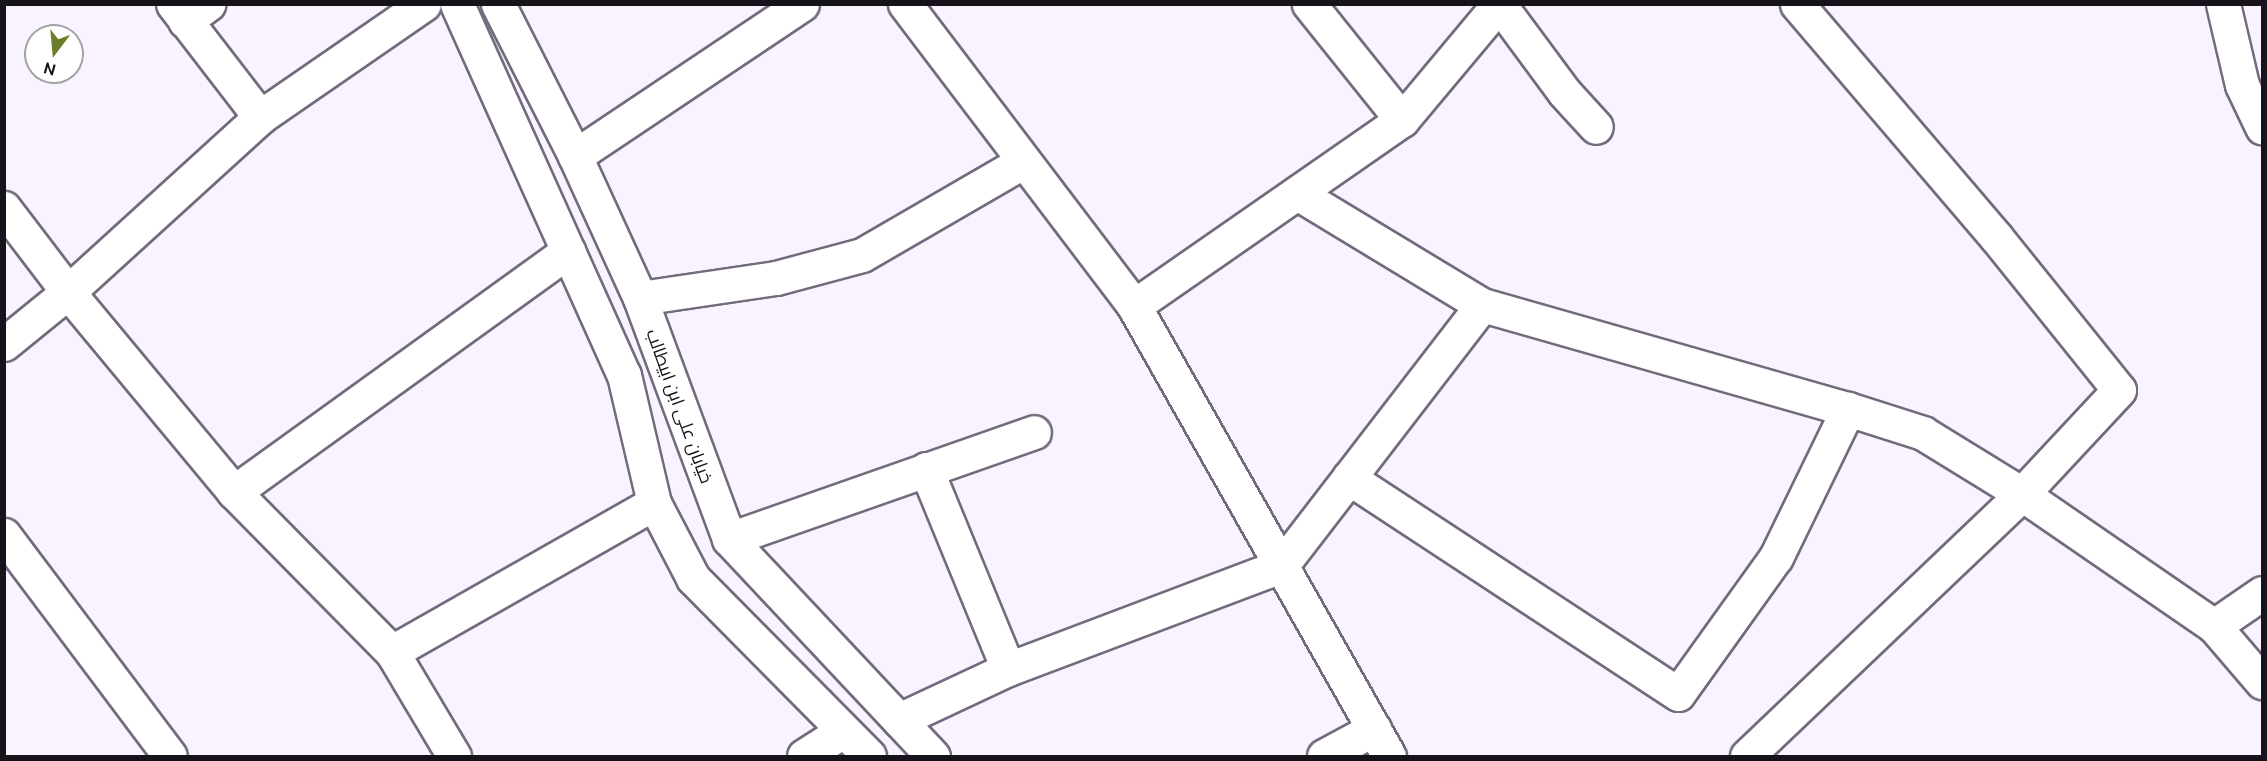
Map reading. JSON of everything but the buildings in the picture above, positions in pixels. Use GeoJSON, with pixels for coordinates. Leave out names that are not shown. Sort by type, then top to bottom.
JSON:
{"type":"FeatureCollection","features":[{"type":"Feature","properties":{"kind":"street"},"geometry":{"type":"LineString","coordinates":[[4,344],[68,292],[260,117],[424,4]]}},
{"type":"Feature","properties":{"kind":"street"},"geometry":{"type":"LineString","coordinates":[[457,4],[624,375],[654,503],[693,578],[869,756]]}},
{"type":"Feature","properties":{"kind":"street"},"geometry":{"type":"LineString","coordinates":[[575,156],[802,4]]}},
{"type":"Feature","properties":{"kind":"street"},"geometry":{"type":"LineString","coordinates":[[905,4],[1134,306],[1382,743],[1324,756]]}},
{"type":"Feature","properties":{"kind":"street"},"geometry":{"type":"LineString","coordinates":[[1309,4],[1402,120]]}},
{"type":"Feature","properties":{"kind":"street"},"geometry":{"type":"LineString","coordinates":[[1134,306],[1402,120],[1499,4],[1564,92],[1596,127]]}},
{"type":"Feature","properties":{"kind":"street"},"geometry":{"type":"LineString","coordinates":[[1747,756],[2022,494],[2119,390],[1996,237],[1797,4]]}},
{"type":"Feature","properties":{"kind":"street"},"geometry":{"type":"LineString","coordinates":[[2223,4],[2242,85],[2262,127]]}},
{"type":"Feature","properties":{"kind":"street"},"geometry":{"type":"LineString","coordinates":[[189,10],[260,117]]}},
{"type":"Feature","properties":{"kind":"street"},"geometry":{"type":"LineString","coordinates":[[474,40],[504,16]]}},
{"type":"Feature","properties":{"kind":"street","name":"خیابان علی ابن ابیطالب"},"geometry":{"type":"LineString","coordinates":[[504,16],[575,156],[640,298],[729,539],[933,756]]}},
{"type":"Feature","properties":{"kind":"street"},"geometry":{"type":"LineString","coordinates":[[640,298],[776,278],[862,255],[1024,161]]}},
{"type":"Feature","properties":{"kind":"street"},"geometry":{"type":"LineString","coordinates":[[1297,193],[1482,304],[1923,433],[2022,494],[2214,626],[2262,682]]}},
{"type":"Feature","properties":{"kind":"street"},"geometry":{"type":"LineString","coordinates":[[4,208],[68,292],[234,492],[392,652],[454,756]]}},
{"type":"Feature","properties":{"kind":"street"},"geometry":{"type":"LineString","coordinates":[[234,492],[568,251]]}},
{"type":"Feature","properties":{"kind":"street"},"geometry":{"type":"LineString","coordinates":[[899,720],[1008,669],[1281,566],[1482,304]]}},
{"type":"Feature","properties":{"kind":"street"},"geometry":{"type":"LineString","coordinates":[[1349,478],[1678,694],[1776,557],[1848,410]]}},
{"type":"Feature","properties":{"kind":"street"},"geometry":{"type":"LineString","coordinates":[[729,539],[1034,432]]}},
{"type":"Feature","properties":{"kind":"street"},"geometry":{"type":"LineString","coordinates":[[926,469],[1008,669]]}},
{"type":"Feature","properties":{"kind":"street"},"geometry":{"type":"LineString","coordinates":[[392,652],[654,503]]}},
{"type":"Feature","properties":{"kind":"street"},"geometry":{"type":"LineString","coordinates":[[4,535],[170,756]]}},
{"type":"Feature","properties":{"kind":"street"},"geometry":{"type":"LineString","coordinates":[[2214,626],[2262,593]]}},
{"type":"Feature","properties":{"kind":"street"},"geometry":{"type":"LineString","coordinates":[[804,756],[843,731]]}}]}
